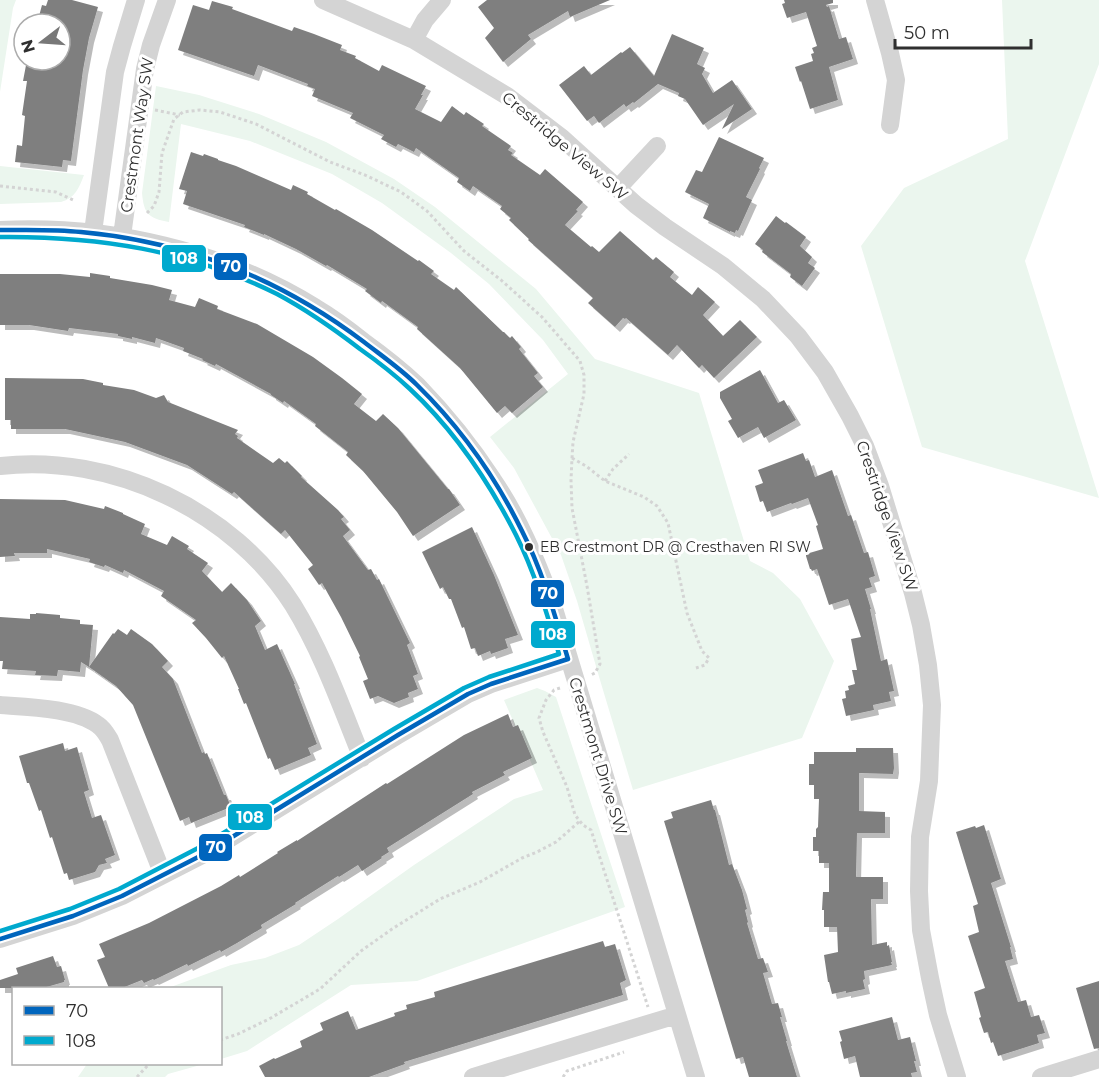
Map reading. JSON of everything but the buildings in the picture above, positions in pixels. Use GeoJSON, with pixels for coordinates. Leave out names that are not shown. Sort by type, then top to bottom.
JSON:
{"type":"FeatureCollection","features":[{"type":"Feature","properties":{"kind":"street","name":"Crestmont Way SW"},"geometry":{"type":"LineString","coordinates":[[93,232],[115,72],[136,0]]}},
{"type":"Feature","properties":{"kind":"street","name":"Crestmont Way SW"},"geometry":{"type":"LineString","coordinates":[[122,236],[145,69],[167,0]]}},
{"type":"Feature","properties":{"kind":"street","name":"Crestridge View SW"},"geometry":{"type":"LineString","coordinates":[[323,0],[414,40],[507,96],[562,138],[636,205],[723,266],[763,299],[798,336],[825,372],[850,416],[880,486],[914,593],[928,664],[932,734],[920,837],[921,930],[934,996],[957,1077]]}},
{"type":"Feature","properties":{"kind":"street"},"geometry":{"type":"LineString","coordinates":[[414,40],[425,20],[441,0]]}},
{"type":"Feature","properties":{"kind":"street"},"geometry":{"type":"LineString","coordinates":[[875,0],[896,80],[890,125]]}},
{"type":"Feature","properties":{"kind":"street"},"geometry":{"type":"LineString","coordinates":[[618,188],[657,146]]}},
{"type":"Feature","properties":{"kind":"street","name":"Crestmont Drive SW"},"geometry":{"type":"LineString","coordinates":[[0,230],[41,229],[122,236],[169,246],[232,266],[315,307],[343,326],[382,355],[416,385],[447,419],[494,481],[536,559],[552,602],[696,1077]]}},
{"type":"Feature","properties":{"kind":"street"},"geometry":{"type":"LineString","coordinates":[[0,466],[38,465],[80,468],[123,478],[177,501],[209,519],[229,535],[249,552],[278,583],[302,620],[317,648],[362,758]]}},
{"type":"Feature","properties":{"kind":"street"},"geometry":{"type":"LineString","coordinates":[[0,939],[73,916],[122,896],[206,853],[468,694],[491,684],[568,659]]}},
{"type":"Feature","properties":{"kind":"street"},"geometry":{"type":"LineString","coordinates":[[0,705],[72,713],[100,726],[110,740],[163,875]]}},
{"type":"Feature","properties":{"kind":"street"},"geometry":{"type":"LineString","coordinates":[[473,1077],[677,1015]]}},
{"type":"Feature","properties":{"kind":"street"},"geometry":{"type":"LineString","coordinates":[[1041,1077],[1099,1059]]}},
{"type":"Feature","properties":{"kind":"path"},"geometry":{"type":"LineString","coordinates":[[141,108],[180,115]]}},
{"type":"Feature","properties":{"kind":"path"},"geometry":{"type":"LineString","coordinates":[[147,213],[154,206],[159,192],[162,153],[174,119],[183,112],[200,110],[220,112],[241,118],[330,162],[365,175],[400,192],[427,211],[464,251],[542,317],[580,361],[584,375],[584,394],[573,442],[572,508],[600,664],[595,673],[554,690],[546,700],[539,718],[567,787],[575,815],[583,825],[591,830],[651,1023]]}},
{"type":"Feature","properties":{"kind":"path"},"geometry":{"type":"LineString","coordinates":[[0,186],[56,192],[74,200]]}},
{"type":"Feature","properties":{"kind":"path"},"geometry":{"type":"LineString","coordinates":[[605,481],[629,454]]}},
{"type":"Feature","properties":{"kind":"path"},"geometry":{"type":"LineString","coordinates":[[572,458],[605,481],[644,497],[657,506],[668,523],[687,613],[702,651],[709,658],[705,665],[696,668]]}},
{"type":"Feature","properties":{"kind":"path"},"geometry":{"type":"LineString","coordinates":[[222,1039],[269,1019],[320,989],[361,951],[392,929],[440,899],[480,882],[556,842],[580,821]]}},
{"type":"Feature","properties":{"kind":"path"},"geometry":{"type":"LineString","coordinates":[[563,1077],[567,1071],[632,1049]]}},
{"type":"Feature","properties":{"kind":"path"},"geometry":{"type":"LineString","coordinates":[[137,1077],[148,1065]]}},
{"type":"Feature","properties":{"kind":"shaded area"},"geometry":{"type":"Polygon","coordinates":[[[0,0],[16,0],[12,12],[0,92],[0,0]]]}},
{"type":"Feature","properties":{"kind":"shaded area"},"geometry":{"type":"Polygon","coordinates":[[[1002,0],[1099,0],[1099,64],[1025,261],[1099,498],[922,447],[861,246],[904,188],[1008,139],[1002,0]]]}},
{"type":"Feature","properties":{"kind":"shaded area"},"geometry":{"type":"Polygon","coordinates":[[[156,86],[199,95],[259,114],[326,142],[394,179],[435,207],[536,289],[595,359],[699,393],[750,561],[773,573],[800,599],[834,661],[802,738],[633,790],[577,601],[561,555],[514,468],[490,437],[568,374],[543,340],[489,284],[451,253],[382,203],[332,174],[250,141],[181,124],[169,222],[152,217],[144,206],[142,193],[156,86]]]}},
{"type":"Feature","properties":{"kind":"shaded area"},"geometry":{"type":"Polygon","coordinates":[[[0,166],[84,175],[73,195],[61,202],[0,204],[0,166]]]}},
{"type":"Feature","properties":{"kind":"shaded area"},"geometry":{"type":"Polygon","coordinates":[[[537,688],[556,697],[625,907],[417,981],[351,985],[247,1051],[222,1059],[222,987],[171,987],[231,965],[265,958],[299,945],[514,799],[543,790],[504,700],[537,688]]]}},
{"type":"Feature","properties":{"kind":"shaded area"},"geometry":{"type":"Polygon","coordinates":[[[86,1065],[200,1065],[168,1074],[165,1077],[78,1077],[86,1065]]]}},
{"type":"Feature","properties":{"kind":"transit line","name":"70"},"geometry":{"type":"LineString","coordinates":[[0,230],[81,232],[158,244],[195,254],[231,267],[299,299],[364,342],[433,401],[489,473],[512,511],[536,562],[568,659],[491,684],[468,694],[206,853],[122,896],[73,916],[0,939]]}},
{"type":"Feature","properties":{"kind":"transit line","name":"108"},"geometry":{"type":"LineString","coordinates":[[0,237],[72,239],[107,243],[176,256],[210,266],[288,300],[373,358],[410,389],[441,421],[482,476],[523,549],[559,654],[489,677],[464,688],[202,846],[119,889],[70,909],[0,931]]}},
{"type":"Feature","properties":{"kind":"place","name":"EB Crestmont DR @ Cresthaven RI SW"},"geometry":{"type":"Point","coordinates":[529,547]}}]}
